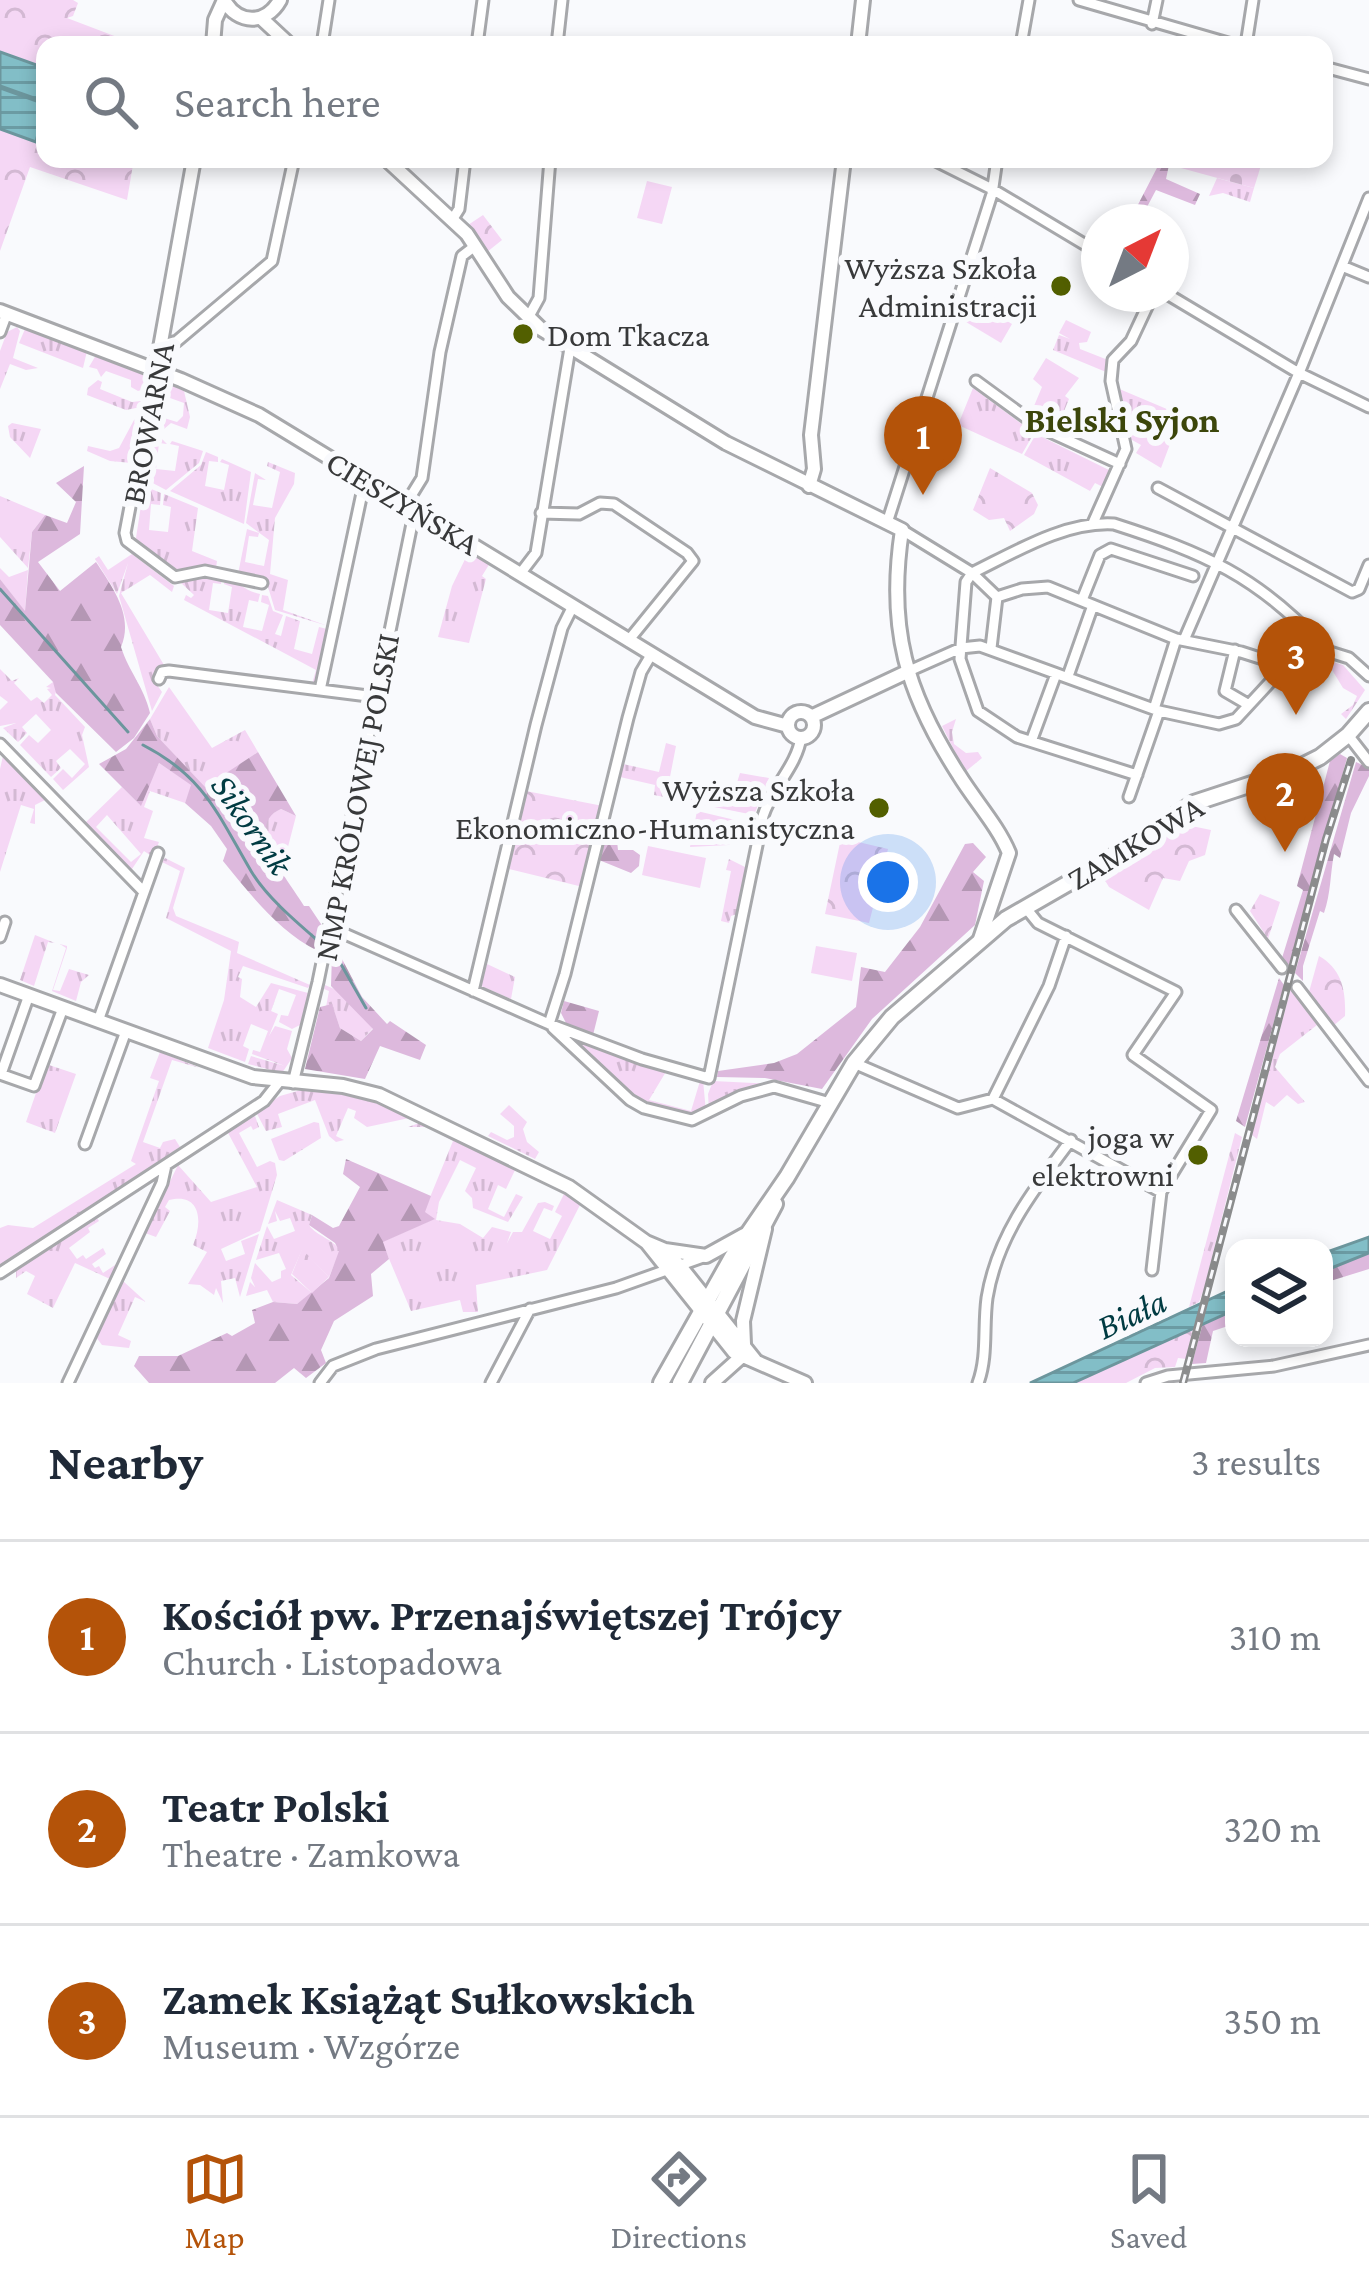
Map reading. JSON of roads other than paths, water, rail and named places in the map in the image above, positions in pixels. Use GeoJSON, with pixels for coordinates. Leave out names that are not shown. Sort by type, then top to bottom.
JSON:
{"type":"FeatureCollection","features":[{"type":"Feature","properties":{"kind":"main road","name":"ZAMKOWA"},"geometry":{"type":"LineString","coordinates":[[787,1178],[878,1030],[980,939],[1194,803],[1320,757],[1369,711]]}},
{"type":"Feature","properties":{"kind":"main road"},"geometry":{"type":"LineString","coordinates":[[661,1383],[765,1227],[787,1178]]}},
{"type":"Feature","properties":{"kind":"main road"},"geometry":{"type":"LineString","coordinates":[[680,1383],[749,1230],[787,1178]]}},
{"type":"Feature","properties":{"kind":"street"},"geometry":{"type":"LineString","coordinates":[[224,0],[236,15]]}},
{"type":"Feature","properties":{"kind":"street"},"geometry":{"type":"LineString","coordinates":[[214,36],[224,0]]}},
{"type":"Feature","properties":{"kind":"street"},"geometry":{"type":"LineString","coordinates":[[323,36],[328,0]]}},
{"type":"Feature","properties":{"kind":"street"},"geometry":{"type":"LineString","coordinates":[[478,36],[483,0]]}},
{"type":"Feature","properties":{"kind":"street"},"geometry":{"type":"LineString","coordinates":[[558,36],[562,0]]}},
{"type":"Feature","properties":{"kind":"street"},"geometry":{"type":"LineString","coordinates":[[859,36],[863,0]]}},
{"type":"Feature","properties":{"kind":"street"},"geometry":{"type":"LineString","coordinates":[[1023,36],[1030,0]]}},
{"type":"Feature","properties":{"kind":"street"},"geometry":{"type":"LineString","coordinates":[[1078,0],[1199,36]]}},
{"type":"Feature","properties":{"kind":"street"},"geometry":{"type":"LineString","coordinates":[[1151,24],[1157,0]]}},
{"type":"Feature","properties":{"kind":"street"},"geometry":{"type":"LineString","coordinates":[[1247,36],[1253,0]]}},
{"type":"Feature","properties":{"kind":"street"},"geometry":{"type":"LineString","coordinates":[[261,18],[278,4],[286,36]]}},
{"type":"Feature","properties":{"kind":"street"},"geometry":{"type":"LineString","coordinates":[[215,29],[236,15],[261,18],[281,36]]}},
{"type":"Feature","properties":{"kind":"street"},"geometry":{"type":"LineString","coordinates":[[1333,70],[1369,79]]}},
{"type":"Feature","properties":{"kind":"street","name":"BROWARNA"},"geometry":{"type":"LineString","coordinates":[[192,168],[125,533],[128,542],[175,577],[205,572],[262,583]]}},
{"type":"Feature","properties":{"kind":"street"},"geometry":{"type":"LineString","coordinates":[[163,345],[177,340],[272,260],[292,168]]}},
{"type":"Feature","properties":{"kind":"street"},"geometry":{"type":"LineString","coordinates":[[396,168],[452,220],[528,317],[570,347],[727,443],[902,530],[972,573],[997,597]]}},
{"type":"Feature","properties":{"kind":"street"},"geometry":{"type":"LineString","coordinates":[[452,220],[459,209],[464,168]]}},
{"type":"Feature","properties":{"kind":"street"},"geometry":{"type":"LineString","coordinates":[[528,317],[539,298],[549,168]]}},
{"type":"Feature","properties":{"kind":"street"},"geometry":{"type":"LineString","coordinates":[[809,486],[843,168]]}},
{"type":"Feature","properties":{"kind":"street"},"geometry":{"type":"LineString","coordinates":[[950,168],[1081,242]]}},
{"type":"Feature","properties":{"kind":"street"},"geometry":{"type":"LineString","coordinates":[[887,523],[996,168]]}},
{"type":"Feature","properties":{"kind":"street"},"geometry":{"type":"LineString","coordinates":[[1130,796],[1180,639],[1233,528],[1369,198]]}},
{"type":"Feature","properties":{"kind":"street","name":"NMP KRÓLOWEJ POLSKI"},"geometry":{"type":"LineString","coordinates":[[286,1083],[329,927],[411,507],[422,478],[440,352],[461,256],[475,246]]}},
{"type":"Feature","properties":{"kind":"street"},"geometry":{"type":"LineString","coordinates":[[1342,266],[1369,277]]}},
{"type":"Feature","properties":{"kind":"street"},"geometry":{"type":"LineString","coordinates":[[1189,307],[1299,373],[1369,407]]}},
{"type":"Feature","properties":{"kind":"street"},"geometry":{"type":"LineString","coordinates":[[0,332],[3,312]]}},
{"type":"Feature","properties":{"kind":"street","name":"CIESZYŃSKA"},"geometry":{"type":"LineString","coordinates":[[3,312],[259,415],[755,717],[788,726]]}},
{"type":"Feature","properties":{"kind":"street"},"geometry":{"type":"LineString","coordinates":[[1093,523],[1126,449],[1111,381],[1113,360],[1131,341],[1145,312]]}},
{"type":"Feature","properties":{"kind":"street"},"geometry":{"type":"LineString","coordinates":[[520,574],[536,553],[570,347]]}},
{"type":"Feature","properties":{"kind":"street"},"geometry":{"type":"LineString","coordinates":[[976,381],[1039,427],[1120,464]]}},
{"type":"Feature","properties":{"kind":"street"},"geometry":{"type":"LineString","coordinates":[[320,690],[365,478]]}},
{"type":"Feature","properties":{"kind":"street"},"geometry":{"type":"LineString","coordinates":[[1158,488],[1352,592],[1359,590],[1369,566]]}},
{"type":"Feature","properties":{"kind":"street"},"geometry":{"type":"LineString","coordinates":[[541,513],[578,514],[600,503],[614,504],[693,561],[628,641]]}},
{"type":"Feature","properties":{"kind":"street"},"geometry":{"type":"LineString","coordinates":[[1137,775],[999,728],[978,711],[961,648],[966,582],[972,573],[1032,544],[1093,523],[1133,530],[1218,563],[1273,596],[1322,647],[1349,658],[1369,676]]}},
{"type":"Feature","properties":{"kind":"street"},"geometry":{"type":"LineString","coordinates":[[902,530],[896,620],[909,671],[949,758],[1008,850],[980,939]]}},
{"type":"Feature","properties":{"kind":"street"},"geometry":{"type":"LineString","coordinates":[[1032,739],[1062,675],[1100,555],[1117,549],[1193,576]]}},
{"type":"Feature","properties":{"kind":"street"},"geometry":{"type":"LineString","coordinates":[[997,597],[1036,586],[1180,639],[1285,666]]}},
{"type":"Feature","properties":{"kind":"street"},"geometry":{"type":"LineString","coordinates":[[991,648],[997,597]]}},
{"type":"Feature","properties":{"kind":"street"},"geometry":{"type":"LineString","coordinates":[[473,991],[536,725],[562,628],[573,606]]}},
{"type":"Feature","properties":{"kind":"street"},"geometry":{"type":"LineString","coordinates":[[802,737],[791,733],[788,726],[796,713],[811,717],[961,648],[991,648],[1156,710],[1225,724],[1236,719],[1285,666],[1322,647]]}},
{"type":"Feature","properties":{"kind":"street"},"geometry":{"type":"LineString","coordinates":[[1235,650],[1225,691],[1249,705]]}},
{"type":"Feature","properties":{"kind":"street"},"geometry":{"type":"LineString","coordinates":[[549,1024],[640,672],[651,655]]}},
{"type":"Feature","properties":{"kind":"street"},"geometry":{"type":"LineString","coordinates":[[159,679],[169,671],[376,698]]}},
{"type":"Feature","properties":{"kind":"street"},"geometry":{"type":"LineString","coordinates":[[329,927],[549,1024],[709,1078],[763,816],[798,754],[802,737],[813,728],[811,717]]}},
{"type":"Feature","properties":{"kind":"street"},"geometry":{"type":"LineString","coordinates":[[1348,735],[1369,762]]}},
{"type":"Feature","properties":{"kind":"street"},"geometry":{"type":"LineString","coordinates":[[0,744],[143,892]]}},
{"type":"Feature","properties":{"kind":"street"},"geometry":{"type":"LineString","coordinates":[[98,1021],[158,853]]}},
{"type":"Feature","properties":{"kind":"street"},"geometry":{"type":"LineString","coordinates":[[1025,907],[1035,921],[1176,992],[1133,1055],[1211,1110],[1161,1192],[1152,1270]]}},
{"type":"Feature","properties":{"kind":"street"},"geometry":{"type":"LineString","coordinates":[[1236,910],[1282,968]]}},
{"type":"Feature","properties":{"kind":"street"},"geometry":{"type":"LineString","coordinates":[[0,938],[5,922]]}},
{"type":"Feature","properties":{"kind":"street"},"geometry":{"type":"LineString","coordinates":[[992,1099],[1049,986],[1066,936]]}},
{"type":"Feature","properties":{"kind":"street"},"geometry":{"type":"LineString","coordinates":[[0,985],[253,1078],[343,1085],[388,1099],[569,1187],[652,1245],[748,1356],[805,1383]]}},
{"type":"Feature","properties":{"kind":"street"},"geometry":{"type":"LineString","coordinates":[[1297,987],[1369,1081]]}},
{"type":"Feature","properties":{"kind":"street"},"geometry":{"type":"LineString","coordinates":[[29,995],[0,1074],[34,1086],[63,1008]]}},
{"type":"Feature","properties":{"kind":"street"},"geometry":{"type":"LineString","coordinates":[[549,1024],[644,1108],[697,1119],[741,1096],[774,1087],[830,1103]]}},
{"type":"Feature","properties":{"kind":"street"},"geometry":{"type":"LineString","coordinates":[[86,1144],[126,1030]]}},
{"type":"Feature","properties":{"kind":"street"},"geometry":{"type":"LineString","coordinates":[[854,1063],[958,1108],[992,1099],[1161,1192]]}},
{"type":"Feature","properties":{"kind":"street"},"geometry":{"type":"LineString","coordinates":[[0,1274],[286,1083]]}},
{"type":"Feature","properties":{"kind":"street"},"geometry":{"type":"LineString","coordinates":[[978,1383],[990,1286],[1005,1237],[1071,1140]]}},
{"type":"Feature","properties":{"kind":"street"},"geometry":{"type":"LineString","coordinates":[[68,1383],[162,1184],[166,1165]]}},
{"type":"Feature","properties":{"kind":"street"},"geometry":{"type":"LineString","coordinates":[[748,1356],[742,1321],[765,1227]]}},
{"type":"Feature","properties":{"kind":"street"},"geometry":{"type":"LineString","coordinates":[[320,1383],[333,1366],[376,1349],[616,1288],[706,1256],[749,1230]]}},
{"type":"Feature","properties":{"kind":"street"},"geometry":{"type":"LineString","coordinates":[[652,1245],[706,1256]]}},
{"type":"Feature","properties":{"kind":"street"},"geometry":{"type":"LineString","coordinates":[[491,1383],[530,1309]]}},
{"type":"Feature","properties":{"kind":"street"},"geometry":{"type":"LineString","coordinates":[[1146,1383],[1168,1376],[1256,1375],[1369,1345]]}},
{"type":"Feature","properties":{"kind":"street"},"geometry":{"type":"LineString","coordinates":[[712,1383],[748,1356]]}},
{"type":"Feature","properties":{"kind":"water"},"geometry":{"type":"Polygon","coordinates":[[[0,52],[36,65],[36,99],[0,86],[0,52]]]}},
{"type":"Feature","properties":{"kind":"water"},"geometry":{"type":"Polygon","coordinates":[[[0,88],[36,101],[36,142],[0,129],[0,88]]]}},
{"type":"Feature","properties":{"kind":"water"},"geometry":{"type":"Polygon","coordinates":[[[1369,1237],[1369,1253],[1333,1267],[1333,1250],[1369,1237]]]}},
{"type":"Feature","properties":{"kind":"water"},"geometry":{"type":"Polygon","coordinates":[[[1225,1292],[1225,1314],[1073,1383],[1030,1383],[1225,1292]]]}},
{"type":"Feature","properties":{"kind":"waterway","name":"Sikornik"},"geometry":{"type":"LineString","coordinates":[[0,589],[128,732]]}},
{"type":"Feature","properties":{"kind":"waterway","name":"Sikornik"},"geometry":{"type":"LineString","coordinates":[[143,745],[196,784],[257,880],[316,939]]}},
{"type":"Feature","properties":{"kind":"waterway","name":"Sikornik"},"geometry":{"type":"LineString","coordinates":[[334,952],[366,1008]]}},
{"type":"Feature","properties":{"kind":"railway"},"geometry":{"type":"LineString","coordinates":[[1183,1383],[1351,760]]}},
{"type":"Feature","properties":{"kind":"place","name":"Wyższa Szkoła Administracji"},"geometry":{"type":"Point","coordinates":[1061,286]}},
{"type":"Feature","properties":{"kind":"place","name":"Dom Tkacza"},"geometry":{"type":"Point","coordinates":[523,334]}},
{"type":"Feature","properties":{"kind":"place","name":"Kościół pw. Przenajświętszej Trójcy"},"geometry":{"type":"Point","coordinates":[923,495]}},
{"type":"Feature","properties":{"kind":"place","name":"Zamek Książąt Sułkowskich"},"geometry":{"type":"Point","coordinates":[1296,715]}},
{"type":"Feature","properties":{"kind":"place","name":"Wyższa Szkoła Ekonomiczno-Humanistyczna"},"geometry":{"type":"Point","coordinates":[879,808]}},
{"type":"Feature","properties":{"kind":"place","name":"Teatr Polski"},"geometry":{"type":"Point","coordinates":[1285,852]}},
{"type":"Feature","properties":{"kind":"place","name":"joga w elektrowni"},"geometry":{"type":"Point","coordinates":[1198,1155]}},
{"type":"Feature","properties":{"kind":"district","name":"Bielski Syjon"},"geometry":{"type":"Point","coordinates":[1122,419]}},
{"type":"Feature","properties":{"kind":"water label","name":"Biała"},"geometry":{"type":"Point","coordinates":[1131,1313]}}]}
